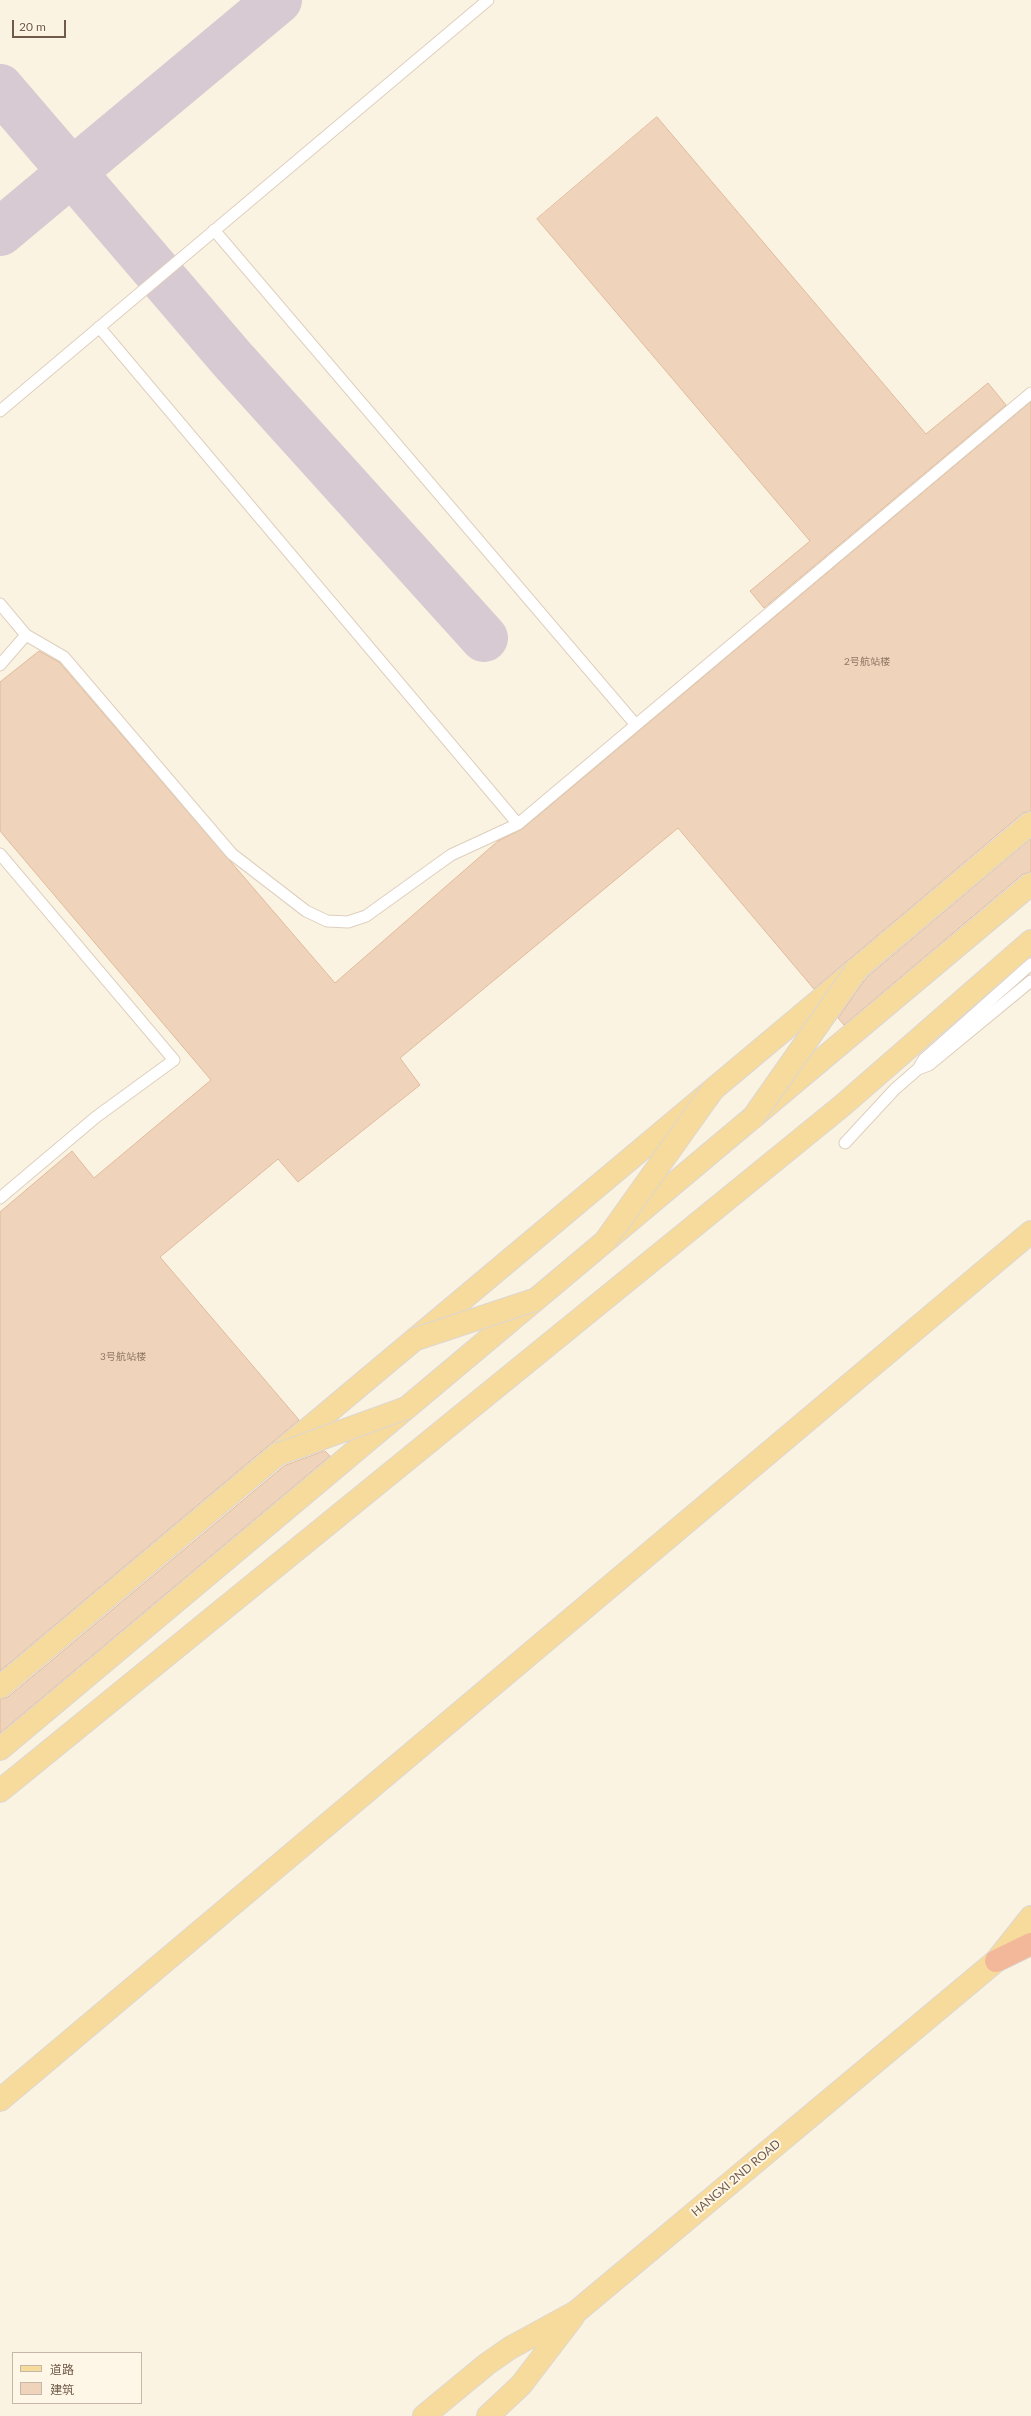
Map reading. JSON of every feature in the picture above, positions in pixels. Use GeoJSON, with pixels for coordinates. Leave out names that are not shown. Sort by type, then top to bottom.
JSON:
{"type":"FeatureCollection","features":[{"type":"Feature","properties":{"kind":"highway"},"geometry":{"type":"LineString","coordinates":[[996,1961],[1031,1944]]}},
{"type":"Feature","properties":{"kind":"main road"},"geometry":{"type":"LineString","coordinates":[[0,1688],[1031,823]]}},
{"type":"Feature","properties":{"kind":"main road"},"geometry":{"type":"LineString","coordinates":[[0,1688],[1031,830]]}},
{"type":"Feature","properties":{"kind":"main road"},"geometry":{"type":"LineString","coordinates":[[0,1749],[1031,884]]}},
{"type":"Feature","properties":{"kind":"main road"},"geometry":{"type":"LineString","coordinates":[[0,1791],[843,1105],[1031,941]]}},
{"type":"Feature","properties":{"kind":"main road"},"geometry":{"type":"LineString","coordinates":[[752,1118],[855,972]]}},
{"type":"Feature","properties":{"kind":"main road"},"geometry":{"type":"LineString","coordinates":[[606,1240],[712,1091]]}},
{"type":"Feature","properties":{"kind":"main road"},"geometry":{"type":"LineString","coordinates":[[0,2100],[1031,1232]]}},
{"type":"Feature","properties":{"kind":"main road"},"geometry":{"type":"LineString","coordinates":[[416,1339],[534,1300]]}},
{"type":"Feature","properties":{"kind":"main road"},"geometry":{"type":"LineString","coordinates":[[279,1454],[406,1408]]}},
{"type":"Feature","properties":{"kind":"main road","name":"HANGXI 2ND ROAD"},"geometry":{"type":"LineString","coordinates":[[424,2416],[504,2352],[576,2312],[996,1961],[1031,1917]]}},
{"type":"Feature","properties":{"kind":"main road"},"geometry":{"type":"LineString","coordinates":[[488,2416],[521,2385],[576,2312]]}},
{"type":"Feature","properties":{"kind":"lane"},"geometry":{"type":"LineString","coordinates":[[0,411],[488,0]]}},
{"type":"Feature","properties":{"kind":"lane"},"geometry":{"type":"LineString","coordinates":[[214,230],[636,725]]}},
{"type":"Feature","properties":{"kind":"lane"},"geometry":{"type":"LineString","coordinates":[[99,327],[518,824]]}},
{"type":"Feature","properties":{"kind":"lane"},"geometry":{"type":"LineString","coordinates":[[0,604],[26,635],[64,657],[232,854],[306,911],[327,921],[348,922],[366,916],[451,855],[518,824],[1031,393]]}},
{"type":"Feature","properties":{"kind":"lane"},"geometry":{"type":"LineString","coordinates":[[0,664],[26,635]]}},
{"type":"Feature","properties":{"kind":"lane"},"geometry":{"type":"LineString","coordinates":[[0,854],[174,1060],[96,1117],[0,1198]]}},
{"type":"Feature","properties":{"kind":"lane"},"geometry":{"type":"LineString","coordinates":[[845,1143],[870,1119],[895,1089],[918,1069],[924,1059],[1031,964]]}},
{"type":"Feature","properties":{"kind":"lane"},"geometry":{"type":"LineString","coordinates":[[918,1069],[929,1065],[1031,981]]}},
{"type":"Feature","properties":{"kind":"building"},"geometry":{"type":"Polygon","coordinates":[[[657,117],[926,434],[988,383],[1006,405],[764,608],[750,591],[810,541],[537,219],[657,117]]]}},
{"type":"Feature","properties":{"kind":"building"},"geometry":{"type":"Polygon","coordinates":[[[1031,402],[1031,811],[1023,813],[814,989],[678,828],[400,1058],[420,1085],[298,1182],[278,1159],[160,1257],[299,1420],[0,1671],[0,1212],[72,1151],[94,1178],[211,1080],[0,831],[0,682],[39,651],[59,662],[335,983],[498,841],[522,829],[1031,402]]]}},
{"type":"Feature","properties":{"kind":"building"},"geometry":{"type":"Polygon","coordinates":[[[1031,839],[1031,872],[1023,874],[844,1025],[838,1018],[866,978],[1031,839]]]}},
{"type":"Feature","properties":{"kind":"building"},"geometry":{"type":"Polygon","coordinates":[[[325,1451],[330,1456],[0,1733],[0,1699],[8,1697],[284,1466],[325,1451]]]}},
{"type":"Feature","properties":{"kind":"taxiway"},"geometry":{"type":"LineString","coordinates":[[0,232],[278,0]]}},
{"type":"Feature","properties":{"kind":"taxiway"},"geometry":{"type":"LineString","coordinates":[[0,88],[232,359],[484,638]]}}]}
